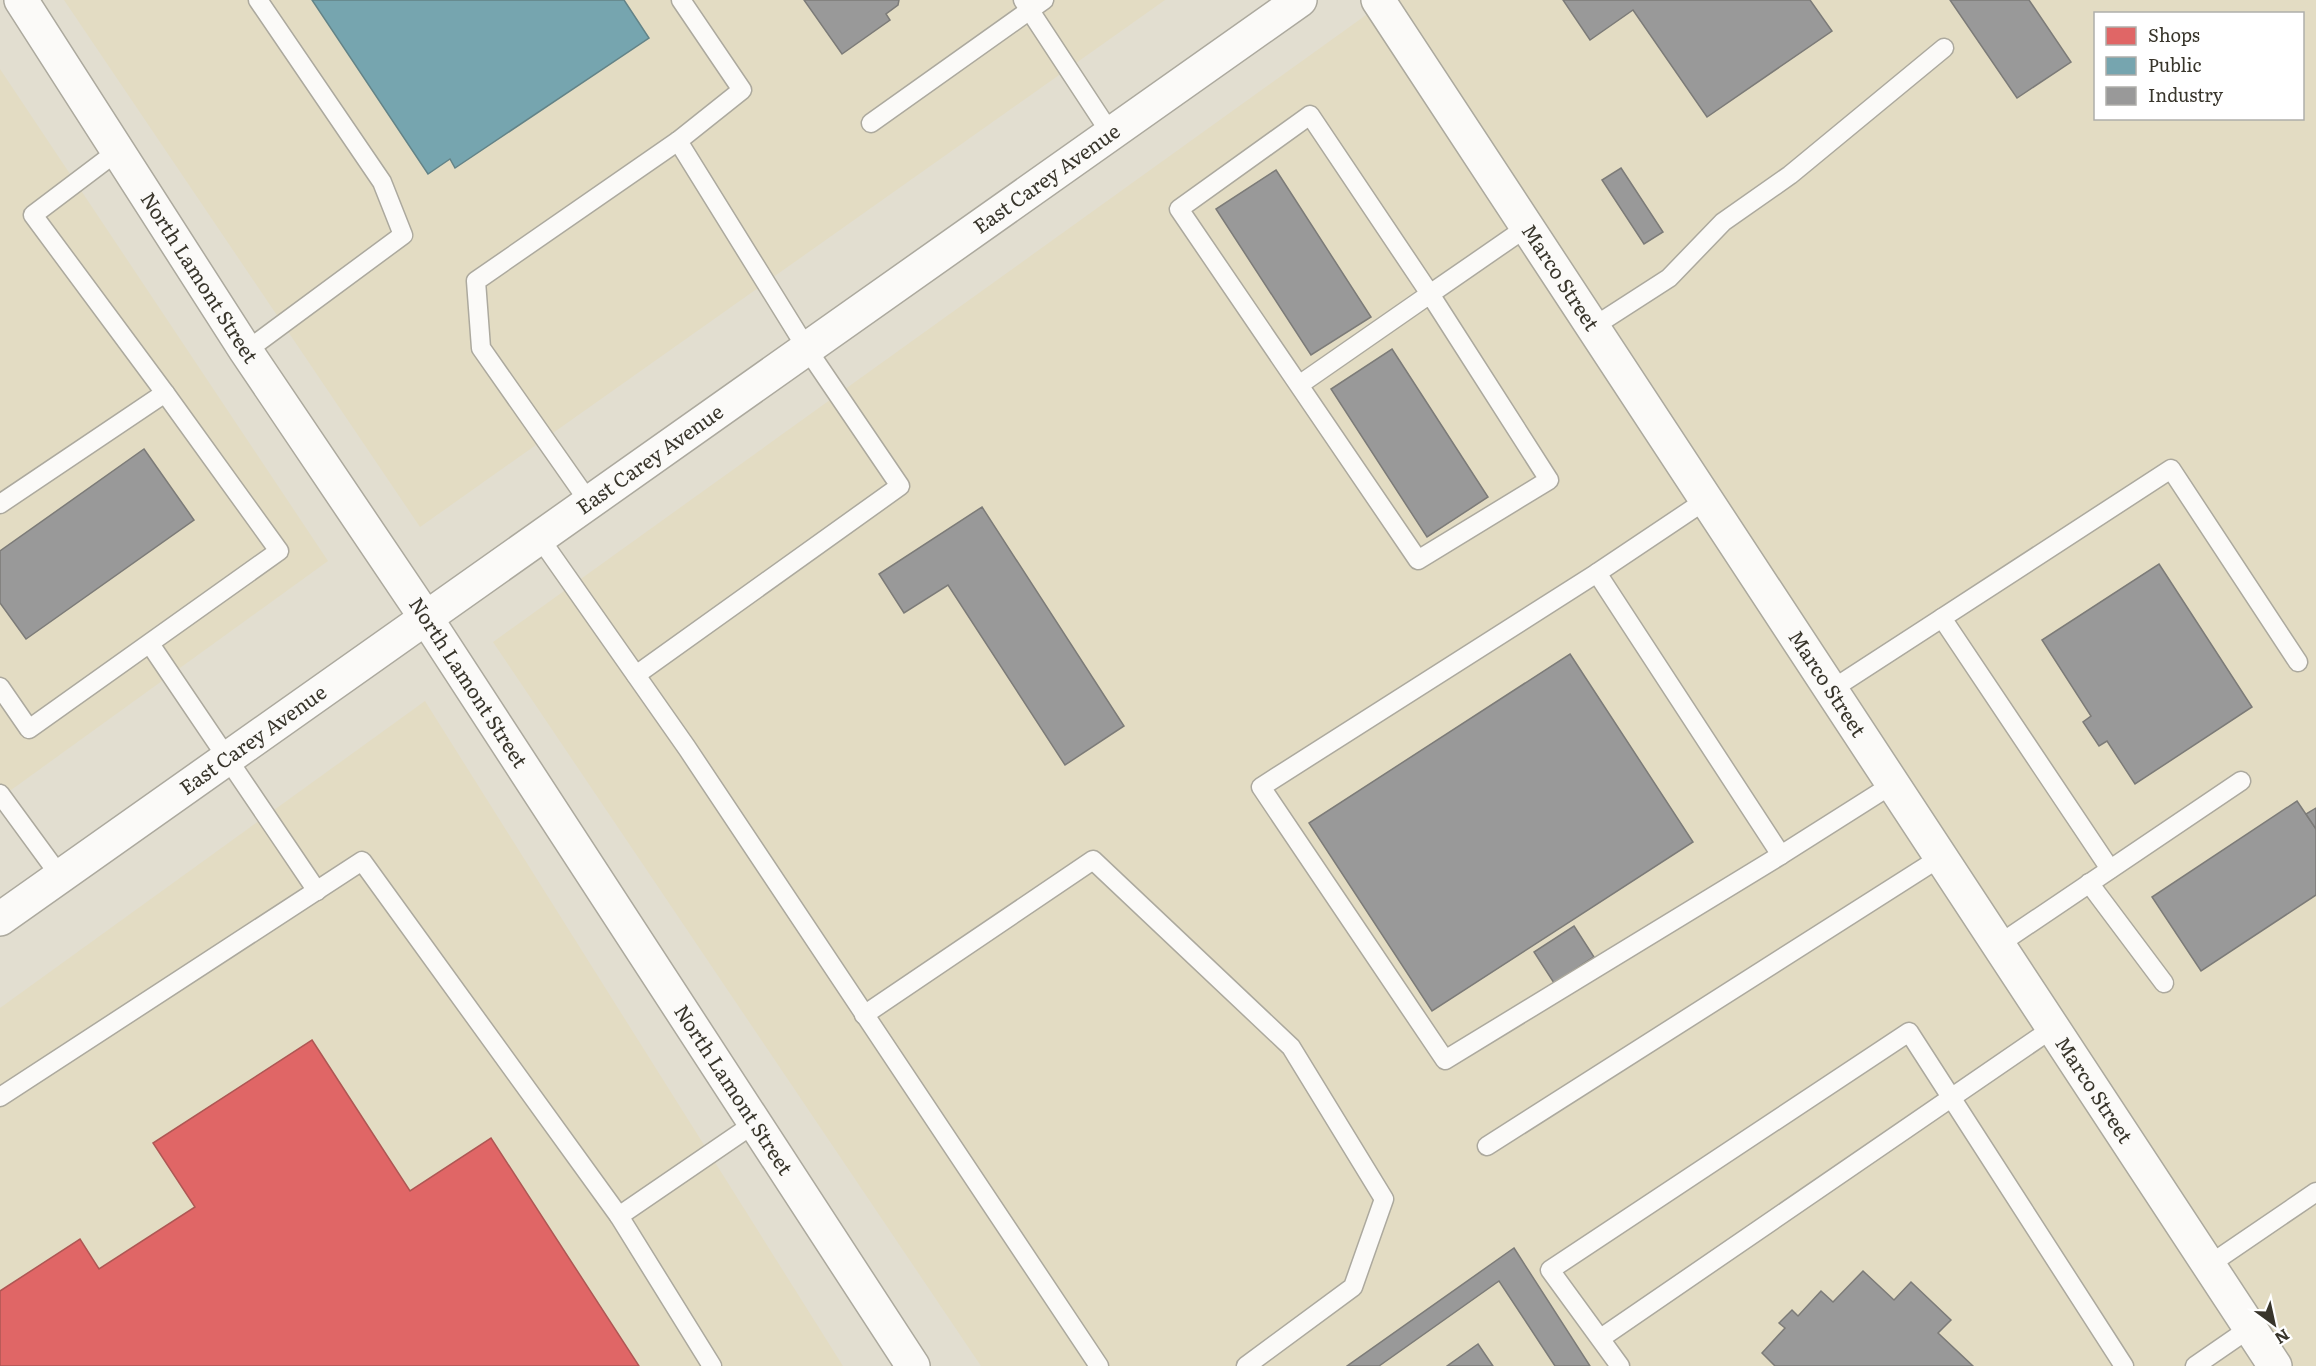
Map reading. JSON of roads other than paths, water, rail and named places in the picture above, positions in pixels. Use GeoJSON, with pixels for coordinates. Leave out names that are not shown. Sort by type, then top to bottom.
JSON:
{"type":"FeatureCollection","features":[{"type":"Feature","properties":{"kind":"street","name":"North Lamont Street"},"geometry":{"type":"LineString","coordinates":[[21,0],[246,351],[426,618],[913,1366]]}},
{"type":"Feature","properties":{"kind":"street","name":"East Carey Avenue"},"geometry":{"type":"LineString","coordinates":[[0,919],[1300,0]]}},
{"type":"Feature","properties":{"kind":"street","name":"Marco Street"},"geometry":{"type":"LineString","coordinates":[[1378,0],[2276,1366]]}},
{"type":"Feature","properties":{"kind":"lane"},"geometry":{"type":"LineString","coordinates":[[246,351],[403,235],[382,182],[258,0]]}},
{"type":"Feature","properties":{"kind":"lane"},"geometry":{"type":"LineString","coordinates":[[588,502],[481,348],[477,281],[678,141],[742,90],[681,0]]}},
{"type":"Feature","properties":{"kind":"lane"},"geometry":{"type":"LineString","coordinates":[[871,123],[1033,3],[1111,134]]}},
{"type":"Feature","properties":{"kind":"lane"},"geometry":{"type":"LineString","coordinates":[[1593,327],[1669,278],[1723,222],[1790,175],[1944,48]]}},
{"type":"Feature","properties":{"kind":"lane"},"geometry":{"type":"LineString","coordinates":[[1310,115],[1430,294],[1549,480],[1418,560],[1179,209],[1310,115]]}},
{"type":"Feature","properties":{"kind":"lane"},"geometry":{"type":"LineString","coordinates":[[636,675],[900,486],[807,349],[678,141]]}},
{"type":"Feature","properties":{"kind":"lane"},"geometry":{"type":"LineString","coordinates":[[0,687],[29,729],[279,550],[33,215],[119,150]]}},
{"type":"Feature","properties":{"kind":"lane"},"geometry":{"type":"LineString","coordinates":[[1299,385],[1527,228]]}},
{"type":"Feature","properties":{"kind":"lane"},"geometry":{"type":"LineString","coordinates":[[0,504],[165,393]]}},
{"type":"Feature","properties":{"kind":"lane"},"geometry":{"type":"LineString","coordinates":[[1831,690],[2171,469],[2298,662]]}},
{"type":"Feature","properties":{"kind":"lane"},"geometry":{"type":"LineString","coordinates":[[1706,500],[1597,573],[1261,787],[1445,1060],[1893,784]]}},
{"type":"Feature","properties":{"kind":"lane"},"geometry":{"type":"LineString","coordinates":[[539,537],[636,675],[1099,1366]]}},
{"type":"Feature","properties":{"kind":"lane"},"geometry":{"type":"LineString","coordinates":[[1597,573],[1781,855]]}},
{"type":"Feature","properties":{"kind":"lane"},"geometry":{"type":"LineString","coordinates":[[1942,618],[2110,868]]}},
{"type":"Feature","properties":{"kind":"lane"},"geometry":{"type":"LineString","coordinates":[[150,644],[229,757],[317,891]]}},
{"type":"Feature","properties":{"kind":"lane"},"geometry":{"type":"LineString","coordinates":[[1998,945],[2241,781]]}},
{"type":"Feature","properties":{"kind":"lane"},"geometry":{"type":"LineString","coordinates":[[0,794],[60,876]]}},
{"type":"Feature","properties":{"kind":"lane"},"geometry":{"type":"LineString","coordinates":[[1487,1146],[1941,857]]}},
{"type":"Feature","properties":{"kind":"lane"},"geometry":{"type":"LineString","coordinates":[[864,1014],[1093,860],[1291,1047],[1384,1199],[1353,1287],[1246,1366]]}},
{"type":"Feature","properties":{"kind":"lane"},"geometry":{"type":"LineString","coordinates":[[0,1097],[362,861],[619,1216],[712,1366]]}},
{"type":"Feature","properties":{"kind":"lane"},"geometry":{"type":"LineString","coordinates":[[2089,883],[2164,982]]}},
{"type":"Feature","properties":{"kind":"lane"},"geometry":{"type":"LineString","coordinates":[[1601,1338],[1953,1099],[2053,1028]]}},
{"type":"Feature","properties":{"kind":"lane"},"geometry":{"type":"LineString","coordinates":[[1620,1366],[1550,1270],[1909,1032],[2124,1366]]}},
{"type":"Feature","properties":{"kind":"lane"},"geometry":{"type":"LineString","coordinates":[[619,1216],[755,1123]]}},
{"type":"Feature","properties":{"kind":"lane"},"geometry":{"type":"LineString","coordinates":[[2209,1265],[2316,1192]]}},
{"type":"Feature","properties":{"kind":"lane"},"geometry":{"type":"LineString","coordinates":[[2195,1366],[2250,1328]]}}]}
